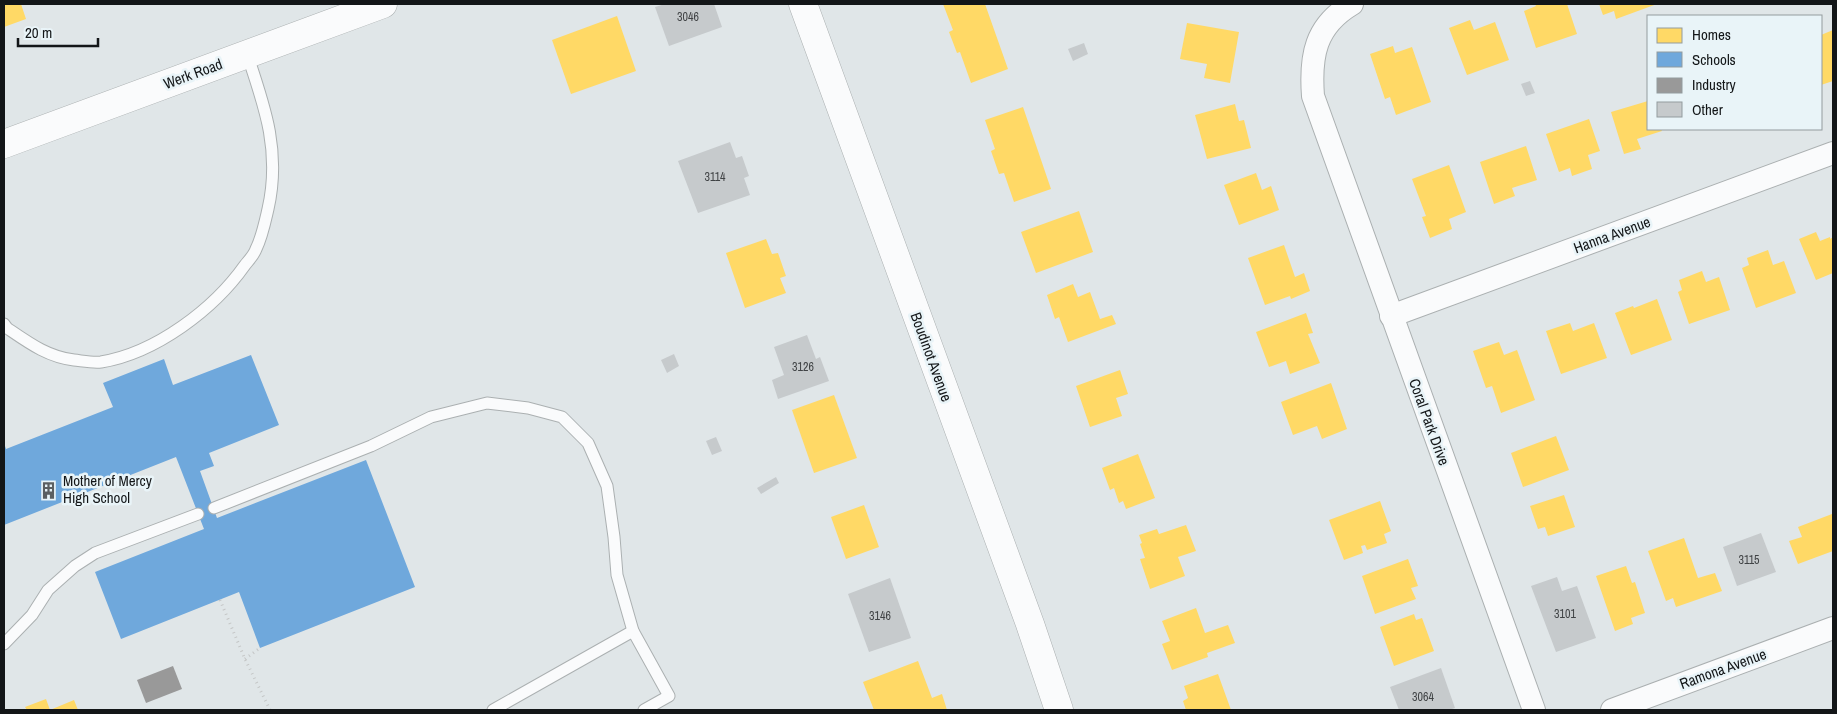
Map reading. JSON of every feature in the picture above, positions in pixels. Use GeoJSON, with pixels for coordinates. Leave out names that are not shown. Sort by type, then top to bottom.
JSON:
{"type":"FeatureCollection","features":[{"type":"Feature","properties":{"kind":"street","name":"Werk Road"},"geometry":{"type":"LineString","coordinates":[[4,144],[383,4]]}},
{"type":"Feature","properties":{"kind":"street","name":"Boudinot Avenue"},"geometry":{"type":"LineString","coordinates":[[803,4],[1030,624],[1059,710]]}},
{"type":"Feature","properties":{"kind":"street","name":"Coral Park Drive"},"geometry":{"type":"LineString","coordinates":[[1352,4],[1340,10],[1326,25],[1316,43],[1312,74],[1313,96],[1534,710]]}},
{"type":"Feature","properties":{"kind":"street","name":"Hanna Avenue"},"geometry":{"type":"LineString","coordinates":[[1391,316],[1833,153]]}},
{"type":"Feature","properties":{"kind":"street","name":"Ramona Avenue"},"geometry":{"type":"LineString","coordinates":[[1612,710],[1833,628]]}},
{"type":"Feature","properties":{"kind":"lane"},"geometry":{"type":"LineString","coordinates":[[4,324],[41,351],[73,360],[100,362],[132,353],[172,334],[204,310],[233,282],[256,249],[268,208],[273,170],[270,130],[262,98],[247,54]]}},
{"type":"Feature","properties":{"kind":"lane"},"geometry":{"type":"LineString","coordinates":[[214,508],[370,446],[432,417],[487,403],[528,408],[562,417],[588,443],[606,486],[614,537],[617,576],[632,631],[669,696],[644,710]]}},
{"type":"Feature","properties":{"kind":"lane"},"geometry":{"type":"LineString","coordinates":[[4,644],[32,615],[48,590],[75,566],[95,553],[198,514]]}},
{"type":"Feature","properties":{"kind":"lane"},"geometry":{"type":"LineString","coordinates":[[493,710],[632,631]]}},
{"type":"Feature","properties":{"kind":"path"},"geometry":{"type":"LineString","coordinates":[[220,600],[245,659],[270,710]]}},
{"type":"Feature","properties":{"kind":"path"},"geometry":{"type":"LineString","coordinates":[[245,659],[260,648]]}},
{"type":"Feature","properties":{"kind":"building: Homes"},"geometry":{"type":"Polygon","coordinates":[[[4,4],[21,4],[26,19],[4,27],[4,4]]]}},
{"type":"Feature","properties":{"kind":"building: Homes"},"geometry":{"type":"Polygon","coordinates":[[[943,4],[985,4],[1008,69],[971,83],[960,52],[957,53],[949,32],[953,30],[943,4]]]}},
{"type":"Feature","properties":{"kind":"building: Homes"},"geometry":{"type":"Polygon","coordinates":[[[1535,4],[1567,4],[1577,34],[1536,48],[1524,11],[1536,6],[1535,4]]]}},
{"type":"Feature","properties":{"kind":"building: Homes"},"geometry":{"type":"Polygon","coordinates":[[[1599,4],[1657,4],[1616,19],[1614,11],[1603,15],[1599,4]]]}},
{"type":"Feature","properties":{"kind":"building: Homes"},"geometry":{"type":"Polygon","coordinates":[[[617,16],[636,71],[571,94],[552,40],[617,16]]]}},
{"type":"Feature","properties":{"kind":"building: Homes"},"geometry":{"type":"Polygon","coordinates":[[[1470,20],[1474,30],[1495,22],[1509,60],[1467,75],[1449,28],[1470,20]]]}},
{"type":"Feature","properties":{"kind":"building: Homes"},"geometry":{"type":"Polygon","coordinates":[[[1187,23],[1239,32],[1230,83],[1204,78],[1207,64],[1180,59],[1187,23]]]}},
{"type":"Feature","properties":{"kind":"building: Homes"},"geometry":{"type":"Polygon","coordinates":[[[1833,30],[1833,81],[1822,85],[1822,35],[1833,30]]]}},
{"type":"Feature","properties":{"kind":"building: Homes"},"geometry":{"type":"Polygon","coordinates":[[[1393,46],[1395,53],[1412,47],[1431,102],[1396,115],[1390,97],[1385,99],[1370,54],[1393,46]]]}},
{"type":"Feature","properties":{"kind":"building: Homes"},"geometry":{"type":"Polygon","coordinates":[[[1647,101],[1647,130],[1662,131],[1637,139],[1641,149],[1624,154],[1611,112],[1647,101]]]}},
{"type":"Feature","properties":{"kind":"building: Homes"},"geometry":{"type":"Polygon","coordinates":[[[1235,104],[1239,121],[1244,120],[1251,148],[1207,159],[1195,115],[1235,104]]]}},
{"type":"Feature","properties":{"kind":"building: Homes"},"geometry":{"type":"Polygon","coordinates":[[[1023,107],[1051,189],[1014,202],[1004,173],[999,174],[991,151],[995,149],[985,120],[1023,107]]]}},
{"type":"Feature","properties":{"kind":"building: Homes"},"geometry":{"type":"Polygon","coordinates":[[[1589,119],[1600,151],[1588,155],[1592,169],[1572,176],[1570,168],[1559,172],[1546,134],[1589,119]]]}},
{"type":"Feature","properties":{"kind":"building: Homes"},"geometry":{"type":"Polygon","coordinates":[[[1526,146],[1537,180],[1512,188],[1515,196],[1494,204],[1480,162],[1526,146]]]}},
{"type":"Feature","properties":{"kind":"building: Homes"},"geometry":{"type":"Polygon","coordinates":[[[1449,165],[1466,212],[1449,219],[1452,229],[1430,238],[1422,217],[1426,216],[1412,179],[1449,165]]]}},
{"type":"Feature","properties":{"kind":"building: Homes"},"geometry":{"type":"Polygon","coordinates":[[[1256,173],[1262,190],[1271,186],[1279,210],[1239,225],[1224,185],[1256,173]]]}},
{"type":"Feature","properties":{"kind":"building: Homes"},"geometry":{"type":"Polygon","coordinates":[[[1079,211],[1093,252],[1036,273],[1021,232],[1079,211]]]}},
{"type":"Feature","properties":{"kind":"building: Homes"},"geometry":{"type":"Polygon","coordinates":[[[1816,232],[1820,241],[1833,237],[1833,273],[1816,280],[1799,239],[1816,232]]]}},
{"type":"Feature","properties":{"kind":"building: Homes"},"geometry":{"type":"Polygon","coordinates":[[[766,239],[772,254],[778,253],[786,276],[780,278],[786,293],[745,308],[726,253],[766,239]]]}},
{"type":"Feature","properties":{"kind":"building: Homes"},"geometry":{"type":"Polygon","coordinates":[[[1284,245],[1295,277],[1304,273],[1310,291],[1291,299],[1290,296],[1265,305],[1248,258],[1284,245]]]}},
{"type":"Feature","properties":{"kind":"building: Homes"},"geometry":{"type":"Polygon","coordinates":[[[1768,250],[1773,265],[1784,261],[1796,293],[1756,308],[1742,268],[1749,265],[1747,258],[1768,250]]]}},
{"type":"Feature","properties":{"kind":"building: Homes"},"geometry":{"type":"Polygon","coordinates":[[[1702,271],[1706,282],[1719,277],[1730,310],[1689,324],[1678,292],[1682,290],[1679,280],[1702,271]]]}},
{"type":"Feature","properties":{"kind":"building: Homes"},"geometry":{"type":"Polygon","coordinates":[[[1073,284],[1078,297],[1090,292],[1100,319],[1112,315],[1116,324],[1068,342],[1059,317],[1055,319],[1047,295],[1073,284]]]}},
{"type":"Feature","properties":{"kind":"building: Homes"},"geometry":{"type":"Polygon","coordinates":[[[1657,299],[1672,340],[1631,355],[1615,313],[1657,299]]]}},
{"type":"Feature","properties":{"kind":"building: Homes"},"geometry":{"type":"Polygon","coordinates":[[[1306,313],[1313,333],[1308,334],[1320,363],[1290,374],[1286,361],[1269,367],[1256,332],[1306,313]]]}},
{"type":"Feature","properties":{"kind":"building: Homes"},"geometry":{"type":"Polygon","coordinates":[[[1570,323],[1573,331],[1594,323],[1607,358],[1561,374],[1546,331],[1570,323]]]}},
{"type":"Feature","properties":{"kind":"building: Homes"},"geometry":{"type":"Polygon","coordinates":[[[1499,342],[1504,355],[1517,350],[1535,400],[1501,413],[1492,386],[1486,388],[1473,351],[1499,342]]]}},
{"type":"Feature","properties":{"kind":"building: Homes"},"geometry":{"type":"Polygon","coordinates":[[[1120,370],[1128,394],[1116,398],[1122,416],[1090,427],[1076,386],[1120,370]]]}},
{"type":"Feature","properties":{"kind":"building: Homes"},"geometry":{"type":"Polygon","coordinates":[[[1331,383],[1347,429],[1322,439],[1317,426],[1293,435],[1281,402],[1331,383]]]}},
{"type":"Feature","properties":{"kind":"building: Homes"},"geometry":{"type":"Polygon","coordinates":[[[834,395],[857,458],[814,473],[792,410],[834,395]]]}},
{"type":"Feature","properties":{"kind":"building: Homes"},"geometry":{"type":"Polygon","coordinates":[[[1556,436],[1569,470],[1523,487],[1511,453],[1556,436]]]}},
{"type":"Feature","properties":{"kind":"building: Homes"},"geometry":{"type":"Polygon","coordinates":[[[1138,454],[1155,498],[1126,509],[1123,501],[1119,503],[1114,488],[1110,490],[1102,468],[1138,454]]]}},
{"type":"Feature","properties":{"kind":"building: Homes"},"geometry":{"type":"Polygon","coordinates":[[[1564,495],[1575,527],[1548,536],[1545,527],[1538,529],[1530,506],[1564,495]]]}},
{"type":"Feature","properties":{"kind":"building: Homes"},"geometry":{"type":"Polygon","coordinates":[[[1380,501],[1391,531],[1384,534],[1387,543],[1367,550],[1365,545],[1361,546],[1363,553],[1344,560],[1329,520],[1380,501]]]}},
{"type":"Feature","properties":{"kind":"building: Homes"},"geometry":{"type":"Polygon","coordinates":[[[864,505],[879,547],[846,559],[831,517],[864,505]]]}},
{"type":"Feature","properties":{"kind":"building: Homes"},"geometry":{"type":"Polygon","coordinates":[[[1832,514],[1833,551],[1798,564],[1789,541],[1802,537],[1798,527],[1832,514]]]}},
{"type":"Feature","properties":{"kind":"building: Homes"},"geometry":{"type":"Polygon","coordinates":[[[1186,525],[1196,551],[1178,557],[1185,576],[1150,589],[1140,559],[1145,558],[1139,535],[1157,529],[1159,534],[1186,525]]]}},
{"type":"Feature","properties":{"kind":"building: Homes"},"geometry":{"type":"Polygon","coordinates":[[[1684,538],[1698,578],[1715,573],[1722,591],[1676,607],[1673,598],[1666,601],[1648,551],[1684,538]]]}},
{"type":"Feature","properties":{"kind":"building: Homes"},"geometry":{"type":"Polygon","coordinates":[[[1408,559],[1418,586],[1411,588],[1416,599],[1375,614],[1362,576],[1408,559]]]}},
{"type":"Feature","properties":{"kind":"building: Homes"},"geometry":{"type":"Polygon","coordinates":[[[1626,566],[1632,583],[1635,582],[1645,613],[1631,618],[1633,624],[1615,631],[1596,576],[1626,566]]]}},
{"type":"Feature","properties":{"kind":"building: Homes"},"geometry":{"type":"Polygon","coordinates":[[[1196,608],[1205,633],[1228,625],[1235,643],[1207,653],[1208,657],[1172,670],[1162,644],[1170,641],[1162,621],[1196,608]]]}},
{"type":"Feature","properties":{"kind":"building: Homes"},"geometry":{"type":"Polygon","coordinates":[[[1414,614],[1416,620],[1422,618],[1434,651],[1394,666],[1380,627],[1414,614]]]}},
{"type":"Feature","properties":{"kind":"building: Homes"},"geometry":{"type":"Polygon","coordinates":[[[918,661],[932,698],[942,694],[947,710],[874,710],[863,682],[918,661]]]}},
{"type":"Feature","properties":{"kind":"building: Homes"},"geometry":{"type":"Polygon","coordinates":[[[1218,674],[1231,710],[1186,710],[1183,701],[1188,698],[1184,686],[1218,674]]]}},
{"type":"Feature","properties":{"kind":"building: Homes"},"geometry":{"type":"Polygon","coordinates":[[[46,699],[50,710],[27,710],[25,707],[46,699]]]}},
{"type":"Feature","properties":{"kind":"building: Homes"},"geometry":{"type":"Polygon","coordinates":[[[74,700],[78,710],[50,710],[74,700]]]}},
{"type":"Feature","properties":{"kind":"building: Schools","name":"Mother of Mercy High School"},"geometry":{"type":"Polygon","coordinates":[[[251,355],[279,425],[209,453],[214,466],[200,471],[217,518],[366,460],[415,587],[260,648],[239,592],[121,639],[95,572],[204,529],[176,457],[4,525],[4,443],[6,449],[113,407],[103,383],[164,359],[173,385],[251,355]]]}},
{"type":"Feature","properties":{"kind":"building: Industry"},"geometry":{"type":"Polygon","coordinates":[[[173,666],[182,689],[146,703],[137,680],[173,666]]]}},
{"type":"Feature","properties":{"kind":"building: Other"},"geometry":{"type":"Polygon","coordinates":[[[665,4],[714,4],[722,27],[669,46],[655,7],[665,4]]]}},
{"type":"Feature","properties":{"kind":"building: Other"},"geometry":{"type":"Polygon","coordinates":[[[1084,43],[1088,54],[1073,61],[1068,49],[1084,43]]]}},
{"type":"Feature","properties":{"kind":"building: Other"},"geometry":{"type":"Polygon","coordinates":[[[1530,81],[1535,93],[1526,96],[1521,84],[1530,81]]]}},
{"type":"Feature","properties":{"kind":"building: Other"},"geometry":{"type":"Polygon","coordinates":[[[730,142],[736,158],[742,156],[749,176],[744,178],[750,195],[698,213],[678,161],[730,142]]]}},
{"type":"Feature","properties":{"kind":"building: Other"},"geometry":{"type":"Polygon","coordinates":[[[807,335],[816,359],[820,357],[829,381],[778,399],[772,380],[784,375],[774,347],[807,335]]]}},
{"type":"Feature","properties":{"kind":"building: Other"},"geometry":{"type":"Polygon","coordinates":[[[674,354],[679,366],[667,373],[661,360],[674,354]]]}},
{"type":"Feature","properties":{"kind":"building: Other"},"geometry":{"type":"Polygon","coordinates":[[[716,437],[722,451],[712,455],[706,441],[716,437]]]}},
{"type":"Feature","properties":{"kind":"building: Other"},"geometry":{"type":"Polygon","coordinates":[[[776,477],[779,483],[761,494],[757,488],[776,477]]]}},
{"type":"Feature","properties":{"kind":"building: Other"},"geometry":{"type":"Polygon","coordinates":[[[1761,533],[1776,572],[1737,586],[1723,547],[1761,533]]]}},
{"type":"Feature","properties":{"kind":"building: Other"},"geometry":{"type":"Polygon","coordinates":[[[1557,577],[1562,591],[1577,586],[1596,638],[1556,652],[1531,586],[1557,577]]]}},
{"type":"Feature","properties":{"kind":"building: Other"},"geometry":{"type":"Polygon","coordinates":[[[890,578],[911,638],[869,652],[848,594],[890,578]]]}},
{"type":"Feature","properties":{"kind":"building: Other"},"geometry":{"type":"Polygon","coordinates":[[[1441,668],[1455,708],[1449,710],[1399,710],[1390,687],[1441,668]]]}},
{"type":"Feature","properties":{"kind":"place","name":"Mother of Mercy High School"},"geometry":{"type":"Point","coordinates":[49,490]}}]}
